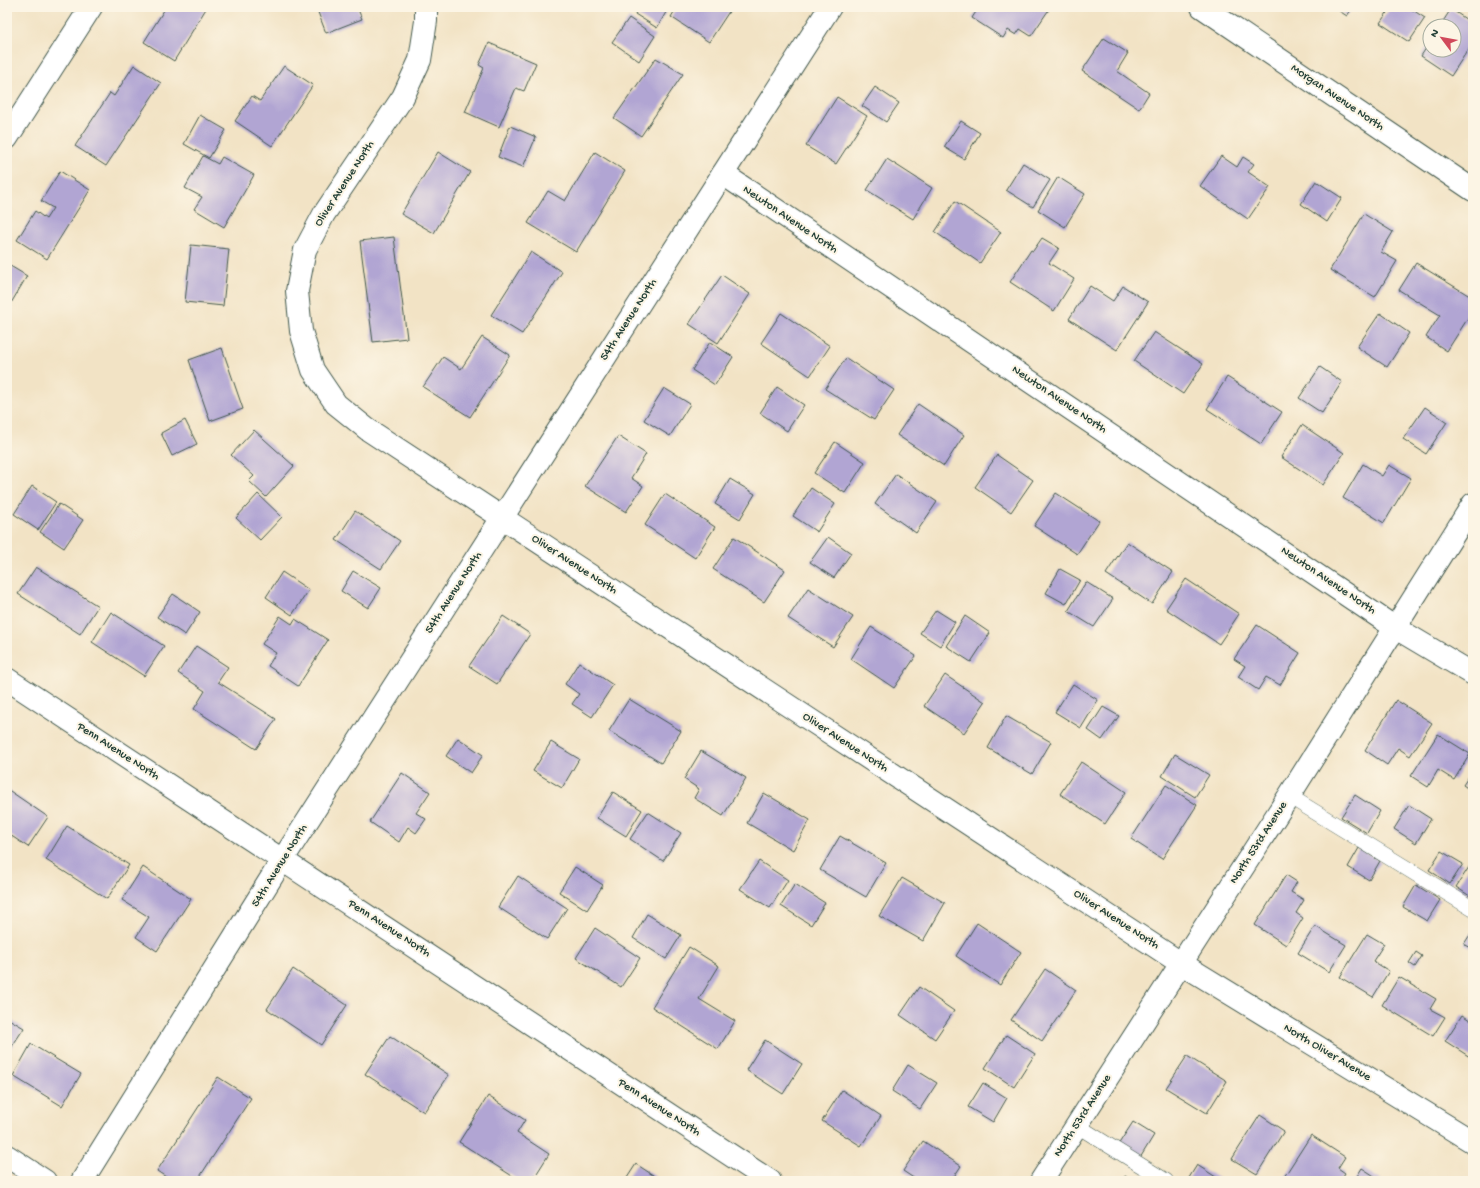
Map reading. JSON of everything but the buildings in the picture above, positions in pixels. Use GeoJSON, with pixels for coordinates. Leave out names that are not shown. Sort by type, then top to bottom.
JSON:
{"type":"FeatureCollection","features":[{"type":"Feature","properties":{"kind":"street"},"geometry":{"type":"LineString","coordinates":[[7,138],[91,7]]}},
{"type":"Feature","properties":{"kind":"street","name":"Oliver Avenue North"},"geometry":{"type":"LineString","coordinates":[[426,7],[426,20],[420,60],[402,97],[324,214],[305,250],[297,291],[301,331],[313,370],[336,404],[367,429],[1182,964]]}},
{"type":"Feature","properties":{"kind":"street","name":"54th Avenue North"},"geometry":{"type":"LineString","coordinates":[[82,1181],[283,859],[830,7]]}},
{"type":"Feature","properties":{"kind":"street","name":"Morgan Avenue North"},"geometry":{"type":"LineString","coordinates":[[1202,7],[1473,190]]}},
{"type":"Feature","properties":{"kind":"street","name":"Newton Avenue North"},"geometry":{"type":"LineString","coordinates":[[723,174],[1394,626],[1473,674]]}},
{"type":"Feature","properties":{"kind":"street","name":"North 53rd Avenue"},"geometry":{"type":"LineString","coordinates":[[1041,1181],[1182,964],[1289,796],[1394,626],[1473,504]]}},
{"type":"Feature","properties":{"kind":"street","name":"Penn Avenue North"},"geometry":{"type":"LineString","coordinates":[[7,679],[283,859],[770,1181]]}},
{"type":"Feature","properties":{"kind":"street","name":"North Oliver Avenue"},"geometry":{"type":"LineString","coordinates":[[1182,964],[1473,1142]]}},
{"type":"Feature","properties":{"kind":"street"},"geometry":{"type":"LineString","coordinates":[[7,1156],[45,1181]]}},
{"type":"Feature","properties":{"kind":"lane"},"geometry":{"type":"LineString","coordinates":[[1289,796],[1473,909]]}},
{"type":"Feature","properties":{"kind":"lane"},"geometry":{"type":"LineString","coordinates":[[1076,1125],[1166,1181]]}}]}
